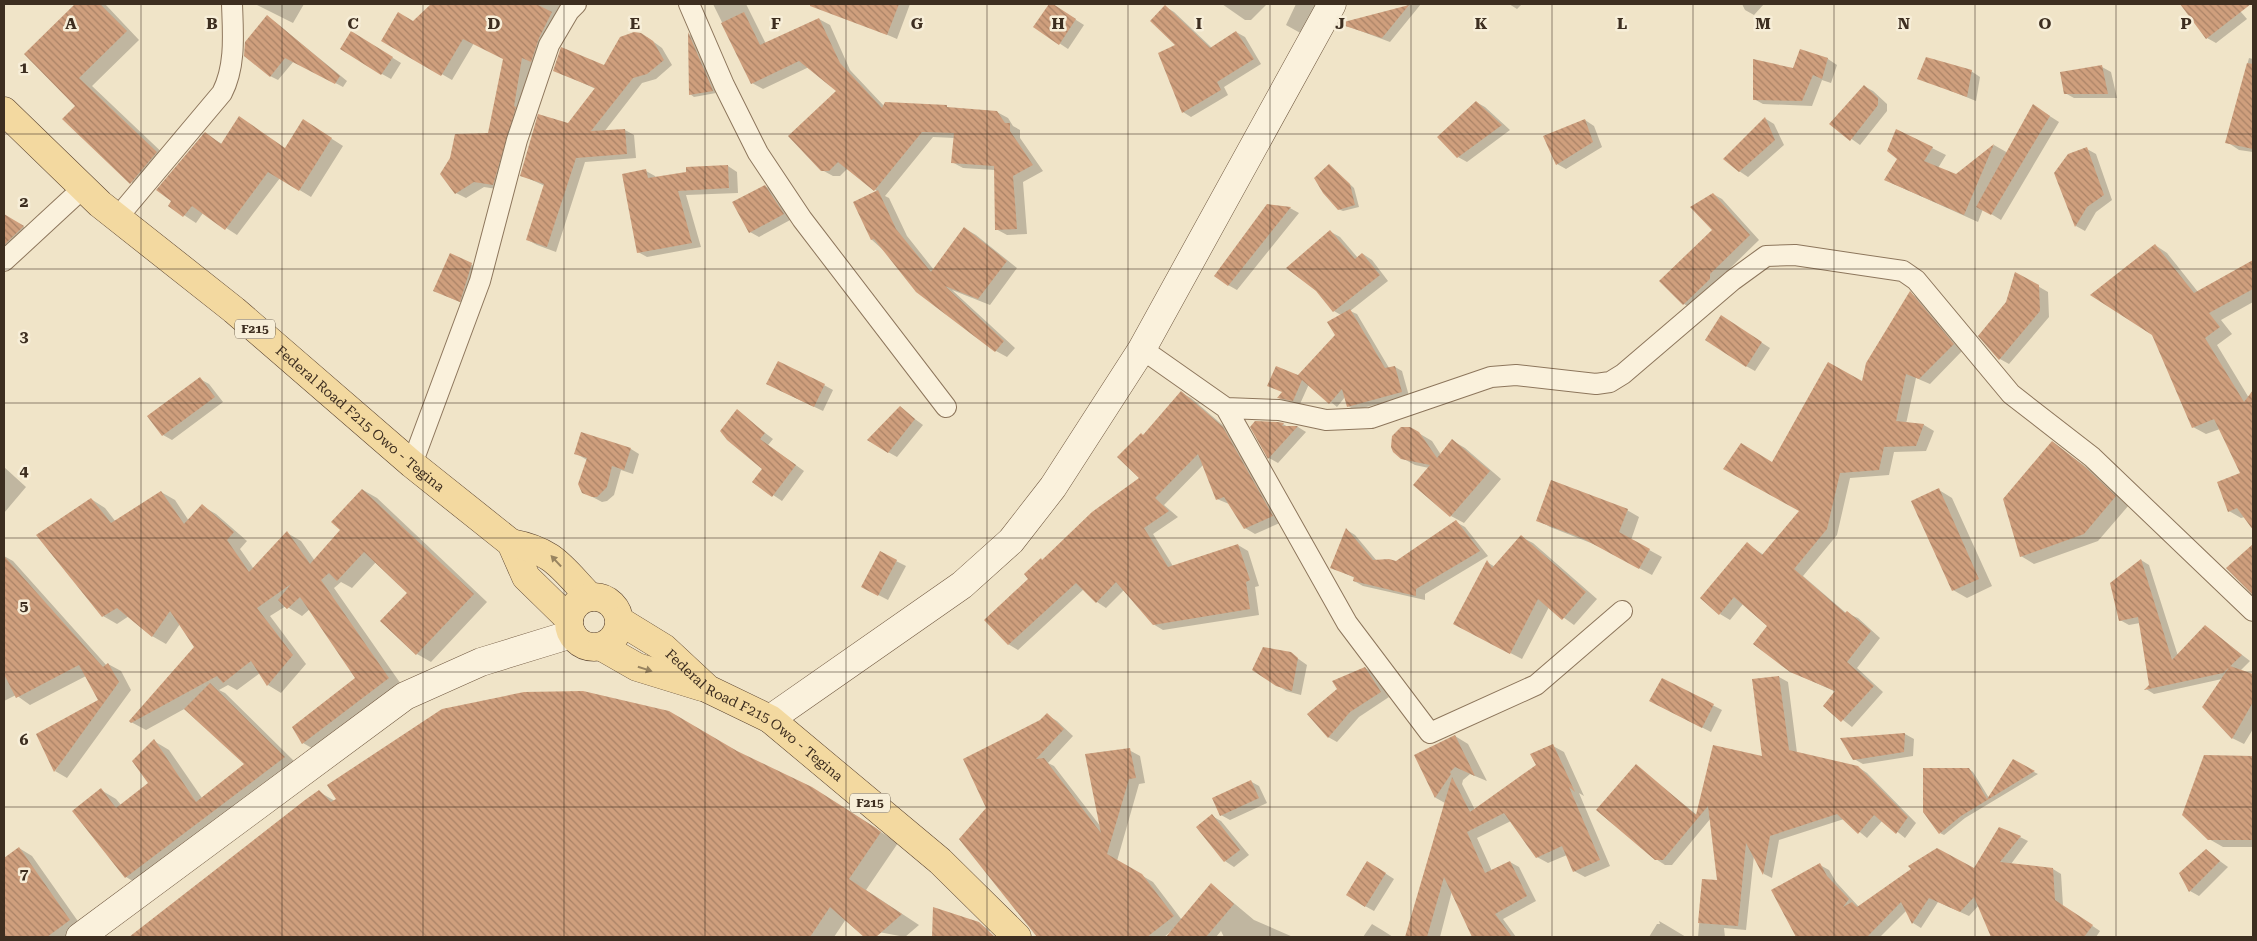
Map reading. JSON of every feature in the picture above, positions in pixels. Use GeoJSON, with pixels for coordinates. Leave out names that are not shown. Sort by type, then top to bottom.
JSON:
{"type":"FeatureCollection","features":[{"type":"Feature","properties":{"kind":"main road"},"geometry":{"type":"LineString","coordinates":[[770,719],[962,585],[1011,541],[1054,487],[1142,349],[1332,4]]}},
{"type":"Feature","properties":{"kind":"main road","name":"Federal Road F215 Owo - Tegina"},"geometry":{"type":"LineString","coordinates":[[4,111],[83,188],[117,218],[234,310],[412,464],[512,543],[526,577],[570,626],[580,643],[590,647],[602,646]]}},
{"type":"Feature","properties":{"kind":"main road","name":"F215"},"geometry":{"type":"LineString","coordinates":[[512,543],[533,547],[550,555],[590,597]]}},
{"type":"Feature","properties":{"kind":"main road","name":"Federal Road F215 Owo - Tegina"},"geometry":{"type":"LineString","coordinates":[[590,597],[604,598],[616,607],[620,621],[664,648],[708,689],[770,719],[940,861],[1017,937]]}},
{"type":"Feature","properties":{"kind":"main road"},"geometry":{"type":"LineString","coordinates":[[80,937],[405,696],[481,662],[570,626],[573,607],[580,600],[590,597]]}},
{"type":"Feature","properties":{"kind":"main road"},"geometry":{"type":"LineString","coordinates":[[602,646],[616,637],[620,621]]}},
{"type":"Feature","properties":{"kind":"main road","name":"F215"},"geometry":{"type":"LineString","coordinates":[[602,646],[637,667],[708,689]]}},
{"type":"Feature","properties":{"kind":"street"},"geometry":{"type":"LineString","coordinates":[[117,218],[222,93],[228,82],[234,38],[232,4]]}},
{"type":"Feature","properties":{"kind":"street"},"geometry":{"type":"LineString","coordinates":[[689,4],[724,86],[758,153],[802,219],[946,407]]}},
{"type":"Feature","properties":{"kind":"street"},"geometry":{"type":"LineString","coordinates":[[412,464],[480,281],[517,140],[533,90],[549,44],[570,6]]}},
{"type":"Feature","properties":{"kind":"street"},"geometry":{"type":"LineString","coordinates":[[4,261],[83,188]]}},
{"type":"Feature","properties":{"kind":"street"},"geometry":{"type":"LineString","coordinates":[[1226,408],[1278,410],[1326,420],[1371,418],[1491,377],[1516,375],[1596,384],[1610,382],[1623,374],[1733,280],[1766,256],[1795,255],[1894,269],[1903,271],[1916,280],[2011,394],[2092,457],[2253,611]]}},
{"type":"Feature","properties":{"kind":"street"},"geometry":{"type":"LineString","coordinates":[[1142,349],[1226,408],[1347,623],[1430,733],[1536,685],[1622,611]]}},
{"type":"Feature","properties":{"kind":"building"},"geometry":{"type":"Polygon","coordinates":[[[75,4],[100,4],[127,31],[79,78],[157,152],[130,184],[62,119],[75,106],[24,54],[75,4]]]}},
{"type":"Feature","properties":{"kind":"building"},"geometry":{"type":"Polygon","coordinates":[[[431,4],[536,4],[552,12],[539,38],[531,62],[522,58],[514,106],[516,107],[493,185],[474,182],[455,194],[440,174],[450,158],[455,134],[488,133],[503,59],[463,39],[441,76],[381,41],[398,12],[413,21],[431,4]]]}},
{"type":"Feature","properties":{"kind":"building"},"geometry":{"type":"Polygon","coordinates":[[[810,4],[899,4],[887,35],[810,6],[810,4]]]}},
{"type":"Feature","properties":{"kind":"building"},"geometry":{"type":"Polygon","coordinates":[[[1049,4],[1053,4],[1076,19],[1059,45],[1033,27],[1049,4]]]}},
{"type":"Feature","properties":{"kind":"building"},"geometry":{"type":"Polygon","coordinates":[[[2180,4],[2251,4],[2206,39],[2180,4]]]}},
{"type":"Feature","properties":{"kind":"building"},"geometry":{"type":"Polygon","coordinates":[[[1165,5],[1210,48],[1236,31],[1254,59],[1217,82],[1221,90],[1182,113],[1158,53],[1175,45],[1150,21],[1165,5]]]}},
{"type":"Feature","properties":{"kind":"building"},"geometry":{"type":"Polygon","coordinates":[[[1409,5],[1382,38],[1339,24],[1340,23],[1409,5]]]}},
{"type":"Feature","properties":{"kind":"building"},"geometry":{"type":"Polygon","coordinates":[[[744,12],[760,45],[819,18],[840,63],[882,108],[885,102],[947,105],[947,107],[997,111],[1005,123],[1010,123],[1010,131],[1033,165],[1013,176],[1017,229],[995,230],[994,166],[951,163],[954,133],[922,132],[874,191],[838,162],[829,171],[821,171],[788,136],[836,91],[799,61],[751,84],[721,23],[744,12]]]}},
{"type":"Feature","properties":{"kind":"building"},"geometry":{"type":"Polygon","coordinates":[[[267,15],[340,76],[335,84],[285,58],[270,77],[244,56],[245,42],[267,15]]]}},
{"type":"Feature","properties":{"kind":"building"},"geometry":{"type":"Polygon","coordinates":[[[351,31],[393,57],[381,75],[340,49],[351,31]]]}},
{"type":"Feature","properties":{"kind":"building"},"geometry":{"type":"Polygon","coordinates":[[[634,32],[641,33],[653,41],[664,60],[647,74],[633,78],[591,131],[625,129],[627,154],[576,158],[547,247],[526,240],[544,184],[520,176],[538,114],[568,123],[595,88],[553,71],[561,47],[604,65],[620,37],[634,32]]]}},
{"type":"Feature","properties":{"kind":"building"},"geometry":{"type":"Polygon","coordinates":[[[688,32],[712,88],[713,91],[689,95],[688,32]]]}},
{"type":"Feature","properties":{"kind":"building"},"geometry":{"type":"Polygon","coordinates":[[[1800,49],[1828,58],[1822,79],[1813,75],[1802,101],[1753,100],[1753,59],[1793,68],[1800,49]]]}},
{"type":"Feature","properties":{"kind":"building"},"geometry":{"type":"Polygon","coordinates":[[[1926,57],[1972,70],[1967,97],[1917,79],[1926,57]]]}},
{"type":"Feature","properties":{"kind":"building"},"geometry":{"type":"Polygon","coordinates":[[[2247,63],[2253,64],[2253,149],[2225,143],[2247,63]]]}},
{"type":"Feature","properties":{"kind":"building"},"geometry":{"type":"Polygon","coordinates":[[[2102,65],[2108,94],[2064,94],[2060,72],[2102,65]]]}},
{"type":"Feature","properties":{"kind":"building"},"geometry":{"type":"Polygon","coordinates":[[[1864,85],[1878,98],[1878,105],[1850,141],[1829,124],[1864,85]]]}},
{"type":"Feature","properties":{"kind":"building"},"geometry":{"type":"Polygon","coordinates":[[[1476,101],[1502,125],[1457,158],[1437,137],[1476,101]]]}},
{"type":"Feature","properties":{"kind":"building"},"geometry":{"type":"Polygon","coordinates":[[[2033,104],[2050,116],[1991,215],[1976,207],[2033,104]]]}},
{"type":"Feature","properties":{"kind":"building"},"geometry":{"type":"Polygon","coordinates":[[[239,116],[285,148],[303,119],[332,138],[299,191],[268,172],[225,230],[192,206],[183,217],[168,206],[171,201],[156,190],[205,132],[221,144],[239,116]]]}},
{"type":"Feature","properties":{"kind":"building"},"geometry":{"type":"Polygon","coordinates":[[[1765,117],[1775,140],[1739,172],[1723,159],[1765,117]]]}},
{"type":"Feature","properties":{"kind":"building"},"geometry":{"type":"Polygon","coordinates":[[[1585,119],[1593,142],[1556,165],[1543,136],[1585,119]]]}},
{"type":"Feature","properties":{"kind":"building"},"geometry":{"type":"Polygon","coordinates":[[[1896,129],[1933,147],[1924,161],[1956,174],[1994,144],[1964,215],[1884,180],[1897,159],[1887,151],[1896,129]]]}},
{"type":"Feature","properties":{"kind":"building"},"geometry":{"type":"Polygon","coordinates":[[[2087,147],[2104,195],[2087,207],[2075,227],[2054,173],[2068,154],[2087,147]]]}},
{"type":"Feature","properties":{"kind":"building"},"geometry":{"type":"Polygon","coordinates":[[[1329,164],[1350,184],[1355,205],[1338,210],[1323,193],[1314,178],[1329,164]]]}},
{"type":"Feature","properties":{"kind":"building"},"geometry":{"type":"Polygon","coordinates":[[[728,165],[729,188],[678,191],[692,243],[637,253],[622,174],[646,169],[648,178],[686,172],[686,167],[728,165]]]}},
{"type":"Feature","properties":{"kind":"building"},"geometry":{"type":"Polygon","coordinates":[[[765,185],[784,214],[749,233],[732,202],[765,185]]]}},
{"type":"Feature","properties":{"kind":"building"},"geometry":{"type":"Polygon","coordinates":[[[878,190],[896,229],[931,272],[964,227],[1007,261],[978,299],[945,286],[1004,341],[995,352],[916,292],[874,239],[871,240],[853,202],[878,190]]]}},
{"type":"Feature","properties":{"kind":"building"},"geometry":{"type":"Polygon","coordinates":[[[1713,193],[1750,235],[1710,274],[1710,279],[1683,305],[1659,281],[1712,230],[1690,207],[1713,193]]]}},
{"type":"Feature","properties":{"kind":"building"},"geometry":{"type":"Polygon","coordinates":[[[1267,204],[1291,207],[1228,286],[1214,276],[1267,204]]]}},
{"type":"Feature","properties":{"kind":"building"},"geometry":{"type":"Polygon","coordinates":[[[4,214],[24,226],[4,245],[4,214]]]}},
{"type":"Feature","properties":{"kind":"building"},"geometry":{"type":"Polygon","coordinates":[[[1330,230],[1355,259],[1362,253],[1380,275],[1333,312],[1316,291],[1286,268],[1330,230]]]}},
{"type":"Feature","properties":{"kind":"building"},"geometry":{"type":"Polygon","coordinates":[[[2155,244],[2194,293],[2253,260],[2253,289],[2209,313],[2220,327],[2205,338],[2244,402],[2253,390],[2253,530],[2237,508],[2228,512],[2217,482],[2240,473],[2214,419],[2192,428],[2152,335],[2090,295],[2155,244]]]}},
{"type":"Feature","properties":{"kind":"building"},"geometry":{"type":"Polygon","coordinates":[[[450,253],[472,263],[460,302],[433,291],[450,253]]]}},
{"type":"Feature","properties":{"kind":"building"},"geometry":{"type":"Polygon","coordinates":[[[2015,272],[2039,285],[2040,311],[1999,360],[1978,336],[2006,302],[2015,272]]]}},
{"type":"Feature","properties":{"kind":"building"},"geometry":{"type":"Polygon","coordinates":[[[1910,291],[1954,344],[1919,379],[1906,374],[1896,421],[1924,424],[1916,446],[1884,447],[1879,470],[1840,473],[1827,529],[1794,569],[1845,613],[1847,611],[1871,631],[1847,662],[1874,686],[1841,722],[1823,706],[1835,691],[1790,672],[1753,644],[1767,626],[1734,597],[1719,615],[1700,598],[1747,542],[1762,555],[1799,511],[1723,469],[1741,443],[1772,462],[1828,362],[1862,381],[1866,363],[1910,291]]]}},
{"type":"Feature","properties":{"kind":"building"},"geometry":{"type":"Polygon","coordinates":[[[1350,309],[1385,368],[1395,366],[1402,392],[1347,407],[1342,389],[1329,404],[1302,380],[1293,401],[1277,398],[1282,392],[1267,386],[1276,366],[1298,375],[1335,335],[1327,322],[1350,309]]]}},
{"type":"Feature","properties":{"kind":"building"},"geometry":{"type":"Polygon","coordinates":[[[1721,315],[1762,342],[1746,367],[1705,340],[1721,315]]]}},
{"type":"Feature","properties":{"kind":"building"},"geometry":{"type":"Polygon","coordinates":[[[778,361],[825,384],[814,407],[766,384],[778,361]]]}},
{"type":"Feature","properties":{"kind":"building"},"geometry":{"type":"Polygon","coordinates":[[[200,377],[215,397],[162,436],[147,416],[200,377]]]}},
{"type":"Feature","properties":{"kind":"building"},"geometry":{"type":"Polygon","coordinates":[[[1181,391],[1223,427],[1273,516],[1244,529],[1224,497],[1216,500],[1198,454],[1155,498],[1169,511],[1144,528],[1168,567],[1238,544],[1250,580],[1246,582],[1250,609],[1153,625],[1116,582],[1096,603],[1076,583],[1008,645],[984,620],[1028,579],[1024,574],[1041,558],[1042,560],[1092,512],[1139,478],[1117,457],[1141,433],[1143,435],[1181,391]]]}},
{"type":"Feature","properties":{"kind":"building"},"geometry":{"type":"Polygon","coordinates":[[[900,406],[915,419],[888,453],[867,440],[900,406]]]}},
{"type":"Feature","properties":{"kind":"building"},"geometry":{"type":"Polygon","coordinates":[[[737,409],[765,433],[760,439],[796,465],[772,497],[752,482],[762,469],[727,440],[720,431],[737,409]]]}},
{"type":"Feature","properties":{"kind":"building"},"geometry":{"type":"Polygon","coordinates":[[[1255,421],[1284,423],[1282,426],[1298,426],[1268,459],[1250,427],[1255,421]]]}},
{"type":"Feature","properties":{"kind":"building"},"geometry":{"type":"Polygon","coordinates":[[[1401,427],[1410,427],[1419,432],[1437,458],[1452,439],[1490,471],[1450,517],[1413,485],[1430,465],[1401,459],[1393,452],[1391,447],[1392,436],[1401,427]]]}},
{"type":"Feature","properties":{"kind":"building"},"geometry":{"type":"Polygon","coordinates":[[[581,432],[631,448],[624,470],[612,466],[607,487],[597,497],[582,493],[578,484],[587,458],[574,454],[581,432]]]}},
{"type":"Feature","properties":{"kind":"building"},"geometry":{"type":"Polygon","coordinates":[[[2052,441],[2084,466],[2116,496],[2084,534],[2020,557],[2003,499],[2052,441]]]}},
{"type":"Feature","properties":{"kind":"building"},"geometry":{"type":"Polygon","coordinates":[[[1551,480],[1628,509],[1619,532],[1650,549],[1639,569],[1582,538],[1536,521],[1551,480]]]}},
{"type":"Feature","properties":{"kind":"building"},"geometry":{"type":"Polygon","coordinates":[[[1939,488],[1979,579],[1952,591],[1911,501],[1939,488]]]}},
{"type":"Feature","properties":{"kind":"building"},"geometry":{"type":"Polygon","coordinates":[[[362,489],[474,594],[416,655],[380,621],[407,593],[364,552],[337,581],[329,573],[321,580],[389,678],[302,744],[292,727],[355,678],[300,597],[287,609],[278,600],[291,584],[257,608],[293,655],[267,686],[251,661],[223,683],[217,676],[131,723],[129,721],[194,647],[170,611],[152,637],[117,608],[102,617],[36,535],[91,498],[111,523],[161,491],[184,524],[202,504],[234,532],[227,540],[249,572],[287,531],[310,564],[340,530],[331,522],[362,489]]]}},
{"type":"Feature","properties":{"kind":"building"},"geometry":{"type":"Polygon","coordinates":[[[1456,520],[1480,551],[1416,589],[1416,596],[1353,581],[1354,577],[1330,568],[1346,528],[1373,560],[1389,559],[1396,561],[1456,520]]]}},
{"type":"Feature","properties":{"kind":"building"},"geometry":{"type":"Polygon","coordinates":[[[1521,535],[1586,592],[1562,620],[1538,599],[1510,654],[1453,624],[1487,560],[1492,568],[1521,535]]]}},
{"type":"Feature","properties":{"kind":"building"},"geometry":{"type":"Polygon","coordinates":[[[2253,544],[2253,595],[2226,568],[2253,544]]]}},
{"type":"Feature","properties":{"kind":"building"},"geometry":{"type":"Polygon","coordinates":[[[880,551],[897,560],[878,596],[861,587],[880,551]]]}},
{"type":"Feature","properties":{"kind":"building"},"geometry":{"type":"Polygon","coordinates":[[[4,556],[103,667],[108,663],[119,682],[54,772],[36,734],[98,700],[79,665],[16,698],[4,674],[4,556]]]}},
{"type":"Feature","properties":{"kind":"building"},"geometry":{"type":"Polygon","coordinates":[[[2141,559],[2172,660],[2205,625],[2242,655],[2223,673],[2144,690],[2149,685],[2138,617],[2119,621],[2110,583],[2141,559]]]}},
{"type":"Feature","properties":{"kind":"building"},"geometry":{"type":"Polygon","coordinates":[[[1263,647],[1291,652],[1298,658],[1292,691],[1276,686],[1252,670],[1263,647]]]}},
{"type":"Feature","properties":{"kind":"building"},"geometry":{"type":"Polygon","coordinates":[[[2230,666],[2253,674],[2253,702],[2232,739],[2202,707],[2230,666]]]}},
{"type":"Feature","properties":{"kind":"building"},"geometry":{"type":"Polygon","coordinates":[[[1365,667],[1381,692],[1350,712],[1328,738],[1307,714],[1337,689],[1332,681],[1365,667]]]}},
{"type":"Feature","properties":{"kind":"building"},"geometry":{"type":"Polygon","coordinates":[[[1779,676],[1789,750],[1858,766],[1908,817],[1896,834],[1874,815],[1858,834],[1837,814],[1770,836],[1763,875],[1746,843],[1738,926],[1698,923],[1702,879],[1717,880],[1708,806],[1663,860],[1655,860],[1596,810],[1636,764],[1696,815],[1713,745],[1762,756],[1752,679],[1779,676]]]}},
{"type":"Feature","properties":{"kind":"building"},"geometry":{"type":"Polygon","coordinates":[[[1662,678],[1714,704],[1702,728],[1649,701],[1662,678]]]}},
{"type":"Feature","properties":{"kind":"building"},"geometry":{"type":"Polygon","coordinates":[[[210,683],[285,757],[125,878],[72,811],[101,788],[116,808],[148,783],[132,761],[154,739],[196,802],[244,764],[184,709],[210,683]]]}},
{"type":"Feature","properties":{"kind":"building"},"geometry":{"type":"Polygon","coordinates":[[[583,691],[669,711],[737,751],[812,787],[876,828],[881,832],[849,879],[902,914],[876,937],[864,937],[830,907],[810,937],[129,937],[319,790],[331,802],[336,799],[327,785],[442,709],[524,692],[583,691]]]}},
{"type":"Feature","properties":{"kind":"building"},"geometry":{"type":"Polygon","coordinates":[[[1047,713],[1064,729],[1036,759],[1044,758],[1101,833],[1085,754],[1130,748],[1136,778],[1129,779],[1107,854],[1142,874],[1174,916],[1147,937],[1037,937],[959,839],[986,808],[963,759],[1040,720],[1047,713]]]}},
{"type":"Feature","properties":{"kind":"building"},"geometry":{"type":"Polygon","coordinates":[[[1905,733],[1904,752],[1853,760],[1840,738],[1905,733]]]}},
{"type":"Feature","properties":{"kind":"building"},"geometry":{"type":"Polygon","coordinates":[[[1455,735],[1475,776],[1455,767],[1435,798],[1414,755],[1455,735]]]}},
{"type":"Feature","properties":{"kind":"building"},"geometry":{"type":"Polygon","coordinates":[[[1553,744],[1575,792],[1569,787],[1600,860],[1573,872],[1562,846],[1536,858],[1504,813],[1467,832],[1485,873],[1510,861],[1527,896],[1495,914],[1512,937],[1472,937],[1444,877],[1427,937],[1405,937],[1452,777],[1470,812],[1536,765],[1530,754],[1553,744]]]}},
{"type":"Feature","properties":{"kind":"building"},"geometry":{"type":"Polygon","coordinates":[[[2204,755],[2253,756],[2253,840],[2208,840],[2182,815],[2204,755]]]}},
{"type":"Feature","properties":{"kind":"building"},"geometry":{"type":"Polygon","coordinates":[[[2013,759],[2035,771],[1961,816],[1939,834],[1923,812],[1923,768],[1969,768],[1987,799],[2013,759]]]}},
{"type":"Feature","properties":{"kind":"building"},"geometry":{"type":"Polygon","coordinates":[[[1251,780],[1259,798],[1220,816],[1212,798],[1251,780]]]}},
{"type":"Feature","properties":{"kind":"building"},"geometry":{"type":"Polygon","coordinates":[[[1212,814],[1240,850],[1224,862],[1196,827],[1212,814]]]}},
{"type":"Feature","properties":{"kind":"building"},"geometry":{"type":"Polygon","coordinates":[[[1999,827],[2021,836],[2000,862],[2053,868],[2055,900],[2093,925],[2084,937],[1991,937],[1974,897],[1960,912],[1929,898],[1912,924],[1901,902],[1867,937],[1796,937],[1771,890],[1820,863],[1827,876],[1849,899],[1843,907],[1852,902],[1857,907],[1911,869],[1908,866],[1937,848],[1974,868],[1999,827]]]}},
{"type":"Feature","properties":{"kind":"building"},"geometry":{"type":"Polygon","coordinates":[[[19,847],[70,920],[47,937],[4,937],[4,858],[19,847]]]}},
{"type":"Feature","properties":{"kind":"building"},"geometry":{"type":"Polygon","coordinates":[[[2206,849],[2220,861],[2189,892],[2179,873],[2206,849]]]}},
{"type":"Feature","properties":{"kind":"building"},"geometry":{"type":"Polygon","coordinates":[[[1367,861],[1386,873],[1365,907],[1346,895],[1367,861]]]}},
{"type":"Feature","properties":{"kind":"building"},"geometry":{"type":"Polygon","coordinates":[[[1211,883],[1234,904],[1206,937],[1166,937],[1211,883]]]}},
{"type":"Feature","properties":{"kind":"building"},"geometry":{"type":"Polygon","coordinates":[[[933,907],[979,922],[995,937],[932,937],[933,907]]]}}]}
